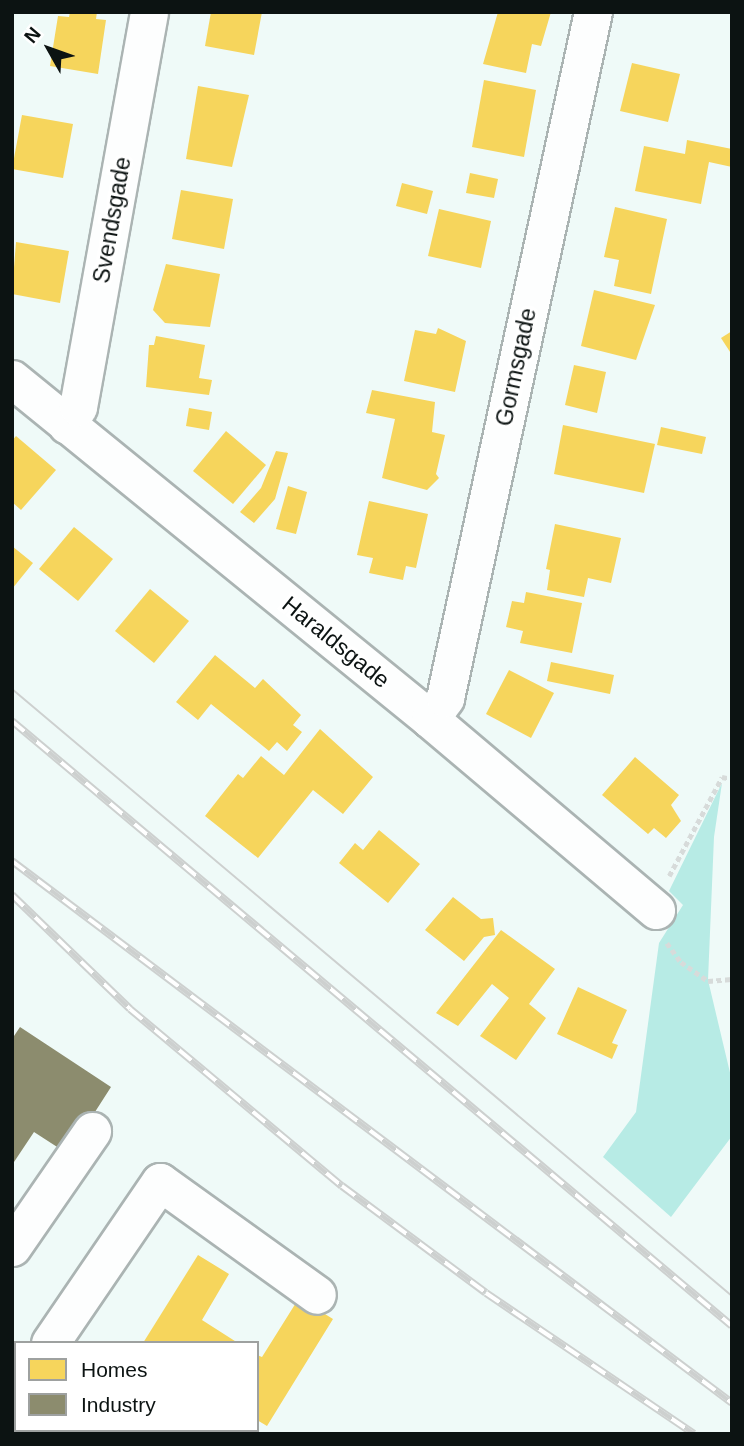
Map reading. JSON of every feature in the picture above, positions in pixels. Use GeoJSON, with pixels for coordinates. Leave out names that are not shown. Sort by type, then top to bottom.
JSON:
{"type":"FeatureCollection","features":[{"type":"Feature","properties":{"kind":"street","name":"Svendsgade"},"geometry":{"type":"LineString","coordinates":[[67,425],[78,407],[149,12]]}},
{"type":"Feature","properties":{"kind":"street","name":"Gormsgade"},"geometry":{"type":"LineString","coordinates":[[430,719],[445,698],[593,12]]}},
{"type":"Feature","properties":{"kind":"street","name":"Haraldsgade"},"geometry":{"type":"LineString","coordinates":[[12,379],[430,719],[656,910]]}},
{"type":"Feature","properties":{"kind":"street"},"geometry":{"type":"LineString","coordinates":[[12,1247],[92,1131]]}},
{"type":"Feature","properties":{"kind":"street"},"geometry":{"type":"LineString","coordinates":[[51,1341],[160,1182],[317,1295]]}},
{"type":"Feature","properties":{"kind":"path"},"geometry":{"type":"LineString","coordinates":[[732,779],[722,777],[662,890],[656,910],[661,934],[681,961],[708,981],[732,979]]}},
{"type":"Feature","properties":{"kind":"shaded area"},"geometry":{"type":"Polygon","coordinates":[[[722,783],[714,837],[708,980],[732,1081],[732,1136],[671,1217],[603,1157],[636,1112],[659,943],[683,905],[669,891],[722,783]]]}},
{"type":"Feature","properties":{"kind":"building: Homes"},"geometry":{"type":"Polygon","coordinates":[[[70,12],[97,12],[96,19],[106,20],[98,74],[50,66],[58,16],[69,17],[70,12]]]}},
{"type":"Feature","properties":{"kind":"building: Homes"},"geometry":{"type":"Polygon","coordinates":[[[211,12],[262,12],[254,55],[205,46],[211,12]]]}},
{"type":"Feature","properties":{"kind":"building: Homes"},"geometry":{"type":"Polygon","coordinates":[[[498,12],[551,12],[541,46],[532,44],[526,73],[483,64],[498,12]]]}},
{"type":"Feature","properties":{"kind":"building: Homes"},"geometry":{"type":"Polygon","coordinates":[[[632,63],[680,74],[668,122],[620,111],[632,63]]]}},
{"type":"Feature","properties":{"kind":"building: Homes"},"geometry":{"type":"Polygon","coordinates":[[[484,80],[536,90],[524,157],[472,147],[484,80]]]}},
{"type":"Feature","properties":{"kind":"building: Homes"},"geometry":{"type":"Polygon","coordinates":[[[198,86],[249,95],[232,167],[186,159],[198,86]]]}},
{"type":"Feature","properties":{"kind":"building: Homes"},"geometry":{"type":"Polygon","coordinates":[[[22,115],[73,124],[63,178],[12,169],[22,115]]]}},
{"type":"Feature","properties":{"kind":"building: Homes"},"geometry":{"type":"Polygon","coordinates":[[[687,140],[732,149],[732,167],[709,162],[701,204],[635,191],[644,146],[685,154],[687,140]]]}},
{"type":"Feature","properties":{"kind":"building: Homes"},"geometry":{"type":"Polygon","coordinates":[[[470,173],[498,179],[494,198],[466,193],[470,173]]]}},
{"type":"Feature","properties":{"kind":"building: Homes"},"geometry":{"type":"Polygon","coordinates":[[[402,183],[433,191],[427,214],[396,206],[402,183]]]}},
{"type":"Feature","properties":{"kind":"building: Homes"},"geometry":{"type":"Polygon","coordinates":[[[181,190],[233,199],[224,249],[172,239],[181,190]]]}},
{"type":"Feature","properties":{"kind":"building: Homes"},"geometry":{"type":"Polygon","coordinates":[[[615,207],[667,219],[651,294],[614,286],[619,260],[604,257],[615,207]]]}},
{"type":"Feature","properties":{"kind":"building: Homes"},"geometry":{"type":"Polygon","coordinates":[[[439,209],[491,221],[481,268],[428,256],[439,209]]]}},
{"type":"Feature","properties":{"kind":"building: Homes"},"geometry":{"type":"Polygon","coordinates":[[[16,242],[69,251],[60,303],[12,294],[16,242]]]}},
{"type":"Feature","properties":{"kind":"building: Homes"},"geometry":{"type":"Polygon","coordinates":[[[166,264],[220,274],[210,327],[165,323],[153,310],[166,264]]]}},
{"type":"Feature","properties":{"kind":"building: Homes"},"geometry":{"type":"Polygon","coordinates":[[[594,290],[655,305],[636,360],[581,346],[594,290]]]}},
{"type":"Feature","properties":{"kind":"building: Homes"},"geometry":{"type":"Polygon","coordinates":[[[438,328],[466,341],[455,392],[404,381],[415,330],[436,334],[438,328]]]}},
{"type":"Feature","properties":{"kind":"building: Homes"},"geometry":{"type":"Polygon","coordinates":[[[732,331],[732,355],[721,338],[732,331]]]}},
{"type":"Feature","properties":{"kind":"building: Homes"},"geometry":{"type":"Polygon","coordinates":[[[156,336],[205,345],[199,378],[212,380],[209,395],[146,387],[149,345],[154,345],[156,336]]]}},
{"type":"Feature","properties":{"kind":"building: Homes"},"geometry":{"type":"Polygon","coordinates":[[[574,365],[606,372],[597,413],[565,405],[574,365]]]}},
{"type":"Feature","properties":{"kind":"building: Homes"},"geometry":{"type":"Polygon","coordinates":[[[372,390],[435,402],[432,432],[445,435],[436,474],[439,478],[427,490],[382,478],[395,419],[366,413],[372,390]]]}},
{"type":"Feature","properties":{"kind":"building: Homes"},"geometry":{"type":"Polygon","coordinates":[[[189,408],[212,412],[209,430],[186,426],[189,408]]]}},
{"type":"Feature","properties":{"kind":"building: Homes"},"geometry":{"type":"Polygon","coordinates":[[[563,425],[655,444],[644,493],[554,474],[563,425]]]}},
{"type":"Feature","properties":{"kind":"building: Homes"},"geometry":{"type":"Polygon","coordinates":[[[661,427],[706,437],[702,454],[657,445],[661,427]]]}},
{"type":"Feature","properties":{"kind":"building: Homes"},"geometry":{"type":"Polygon","coordinates":[[[226,431],[266,465],[233,504],[193,471],[226,431]]]}},
{"type":"Feature","properties":{"kind":"building: Homes"},"geometry":{"type":"Polygon","coordinates":[[[16,436],[56,470],[21,510],[12,502],[12,441],[16,436]]]}},
{"type":"Feature","properties":{"kind":"building: Homes"},"geometry":{"type":"Polygon","coordinates":[[[276,451],[288,453],[275,499],[254,523],[240,512],[261,488],[276,451]]]}},
{"type":"Feature","properties":{"kind":"building: Homes"},"geometry":{"type":"Polygon","coordinates":[[[288,486],[307,492],[296,534],[276,529],[288,486]]]}},
{"type":"Feature","properties":{"kind":"building: Homes"},"geometry":{"type":"Polygon","coordinates":[[[369,501],[428,514],[416,568],[406,566],[403,580],[369,573],[373,558],[357,555],[369,501]]]}},
{"type":"Feature","properties":{"kind":"building: Homes"},"geometry":{"type":"Polygon","coordinates":[[[555,524],[621,538],[611,583],[588,578],[584,597],[547,590],[550,570],[546,569],[555,524]]]}},
{"type":"Feature","properties":{"kind":"building: Homes"},"geometry":{"type":"Polygon","coordinates":[[[74,527],[113,559],[78,601],[39,569],[74,527]]]}},
{"type":"Feature","properties":{"kind":"building: Homes"},"geometry":{"type":"Polygon","coordinates":[[[12,546],[33,563],[12,589],[12,546]]]}},
{"type":"Feature","properties":{"kind":"building: Homes"},"geometry":{"type":"Polygon","coordinates":[[[150,589],[189,621],[154,663],[115,631],[150,589]]]}},
{"type":"Feature","properties":{"kind":"building: Homes"},"geometry":{"type":"Polygon","coordinates":[[[526,592],[582,603],[572,653],[520,643],[523,631],[506,627],[512,601],[524,603],[526,592]]]}},
{"type":"Feature","properties":{"kind":"building: Homes"},"geometry":{"type":"Polygon","coordinates":[[[215,655],[255,688],[263,679],[301,715],[293,725],[302,732],[287,751],[277,742],[269,751],[211,704],[198,720],[176,702],[215,655]]]}},
{"type":"Feature","properties":{"kind":"building: Homes"},"geometry":{"type":"Polygon","coordinates":[[[551,662],[614,675],[610,694],[547,681],[551,662]]]}},
{"type":"Feature","properties":{"kind":"building: Homes"},"geometry":{"type":"Polygon","coordinates":[[[509,670],[554,693],[531,738],[486,714],[509,670]]]}},
{"type":"Feature","properties":{"kind":"building: Homes"},"geometry":{"type":"Polygon","coordinates":[[[320,729],[373,777],[343,814],[313,790],[258,858],[205,816],[238,774],[243,778],[261,756],[284,775],[320,729]]]}},
{"type":"Feature","properties":{"kind":"building: Homes"},"geometry":{"type":"Polygon","coordinates":[[[635,757],[679,795],[671,805],[681,821],[666,838],[654,828],[648,834],[602,795],[635,757]]]}},
{"type":"Feature","properties":{"kind":"building: Homes"},"geometry":{"type":"Polygon","coordinates":[[[379,830],[420,864],[388,903],[339,863],[355,843],[363,850],[379,830]]]}},
{"type":"Feature","properties":{"kind":"building: Homes"},"geometry":{"type":"Polygon","coordinates":[[[453,897],[481,919],[493,918],[495,935],[484,937],[464,961],[425,930],[453,897]]]}},
{"type":"Feature","properties":{"kind":"building: Homes"},"geometry":{"type":"Polygon","coordinates":[[[501,930],[555,969],[529,1004],[546,1018],[516,1060],[480,1036],[509,998],[492,984],[458,1026],[436,1013],[501,930]]]}},
{"type":"Feature","properties":{"kind":"building: Homes"},"geometry":{"type":"Polygon","coordinates":[[[578,987],[627,1010],[612,1043],[618,1045],[612,1059],[557,1034],[578,987]]]}},
{"type":"Feature","properties":{"kind":"building: Homes"},"geometry":{"type":"Polygon","coordinates":[[[198,1255],[229,1274],[202,1320],[235,1341],[144,1341],[198,1255]]]}},
{"type":"Feature","properties":{"kind":"building: Homes"},"geometry":{"type":"Polygon","coordinates":[[[299,1298],[333,1319],[267,1426],[259,1421],[259,1356],[262,1357],[299,1298]]]}},
{"type":"Feature","properties":{"kind":"building: Industry"},"geometry":{"type":"Polygon","coordinates":[[[20,1027],[111,1087],[68,1154],[34,1132],[12,1165],[12,1039],[20,1027]]]}},
{"type":"Feature","properties":{"kind":"tram line"},"geometry":{"type":"LineString","coordinates":[[12,689],[732,1296]]}},
{"type":"Feature","properties":{"kind":"railway"},"geometry":{"type":"LineString","coordinates":[[12,721],[732,1326]]}},
{"type":"Feature","properties":{"kind":"railway"},"geometry":{"type":"LineString","coordinates":[[12,861],[732,1403]]}},
{"type":"Feature","properties":{"kind":"railway"},"geometry":{"type":"LineString","coordinates":[[12,895],[130,1009],[342,1186],[486,1293],[694,1434]]}}]}
